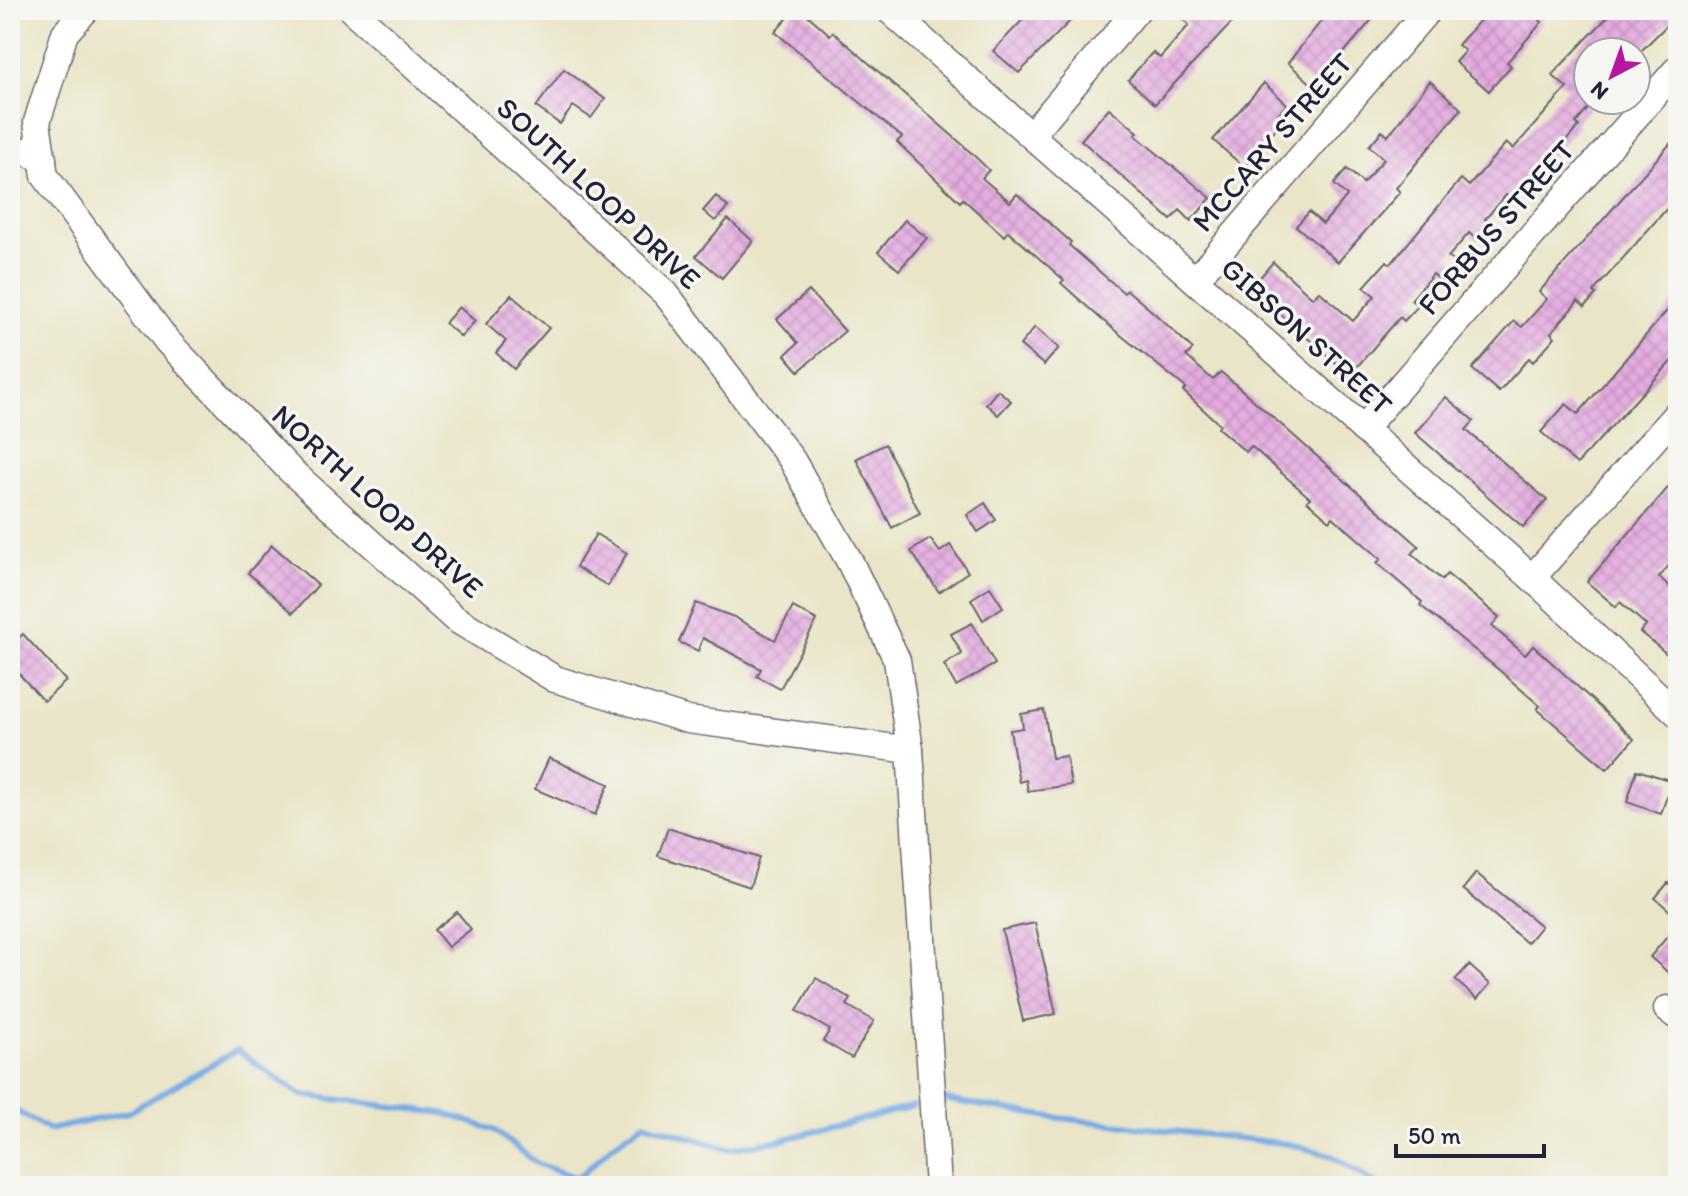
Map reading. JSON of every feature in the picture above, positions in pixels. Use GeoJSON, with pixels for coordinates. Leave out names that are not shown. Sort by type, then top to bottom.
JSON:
{"type":"FeatureCollection","features":[{"type":"Feature","properties":{"kind":"street","name":"NORTH LOOP DRIVE"},"geometry":{"type":"LineString","coordinates":[[86,10],[65,33],[37,122],[45,176],[167,341],[290,470],[454,618],[555,679],[688,720],[910,750]]}},
{"type":"Feature","properties":{"kind":"street","name":"SOUTH LOOP DRIVE"},"geometry":{"type":"LineString","coordinates":[[352,10],[666,294],[792,460],[850,562],[897,660],[910,750],[938,1186]]}},
{"type":"Feature","properties":{"kind":"street","name":"GIBSON STREET"},"geometry":{"type":"LineString","coordinates":[[889,10],[1532,578],[1678,714]]}},
{"type":"Feature","properties":{"kind":"street"},"geometry":{"type":"LineString","coordinates":[[1031,135],[1137,10]]}},
{"type":"Feature","properties":{"kind":"street","name":"MCCARY STREET"},"geometry":{"type":"LineString","coordinates":[[1196,279],[1428,10]]}},
{"type":"Feature","properties":{"kind":"street","name":"FORBUS STREET"},"geometry":{"type":"LineString","coordinates":[[1363,429],[1678,68]]}},
{"type":"Feature","properties":{"kind":"street"},"geometry":{"type":"LineString","coordinates":[[10,146],[43,159]]}},
{"type":"Feature","properties":{"kind":"street"},"geometry":{"type":"LineString","coordinates":[[1532,578],[1678,412]]}},
{"type":"Feature","properties":{"kind":"building"},"geometry":{"type":"Polygon","coordinates":[[[795,10],[802,10],[830,35],[833,32],[989,170],[982,178],[1010,202],[1017,194],[1071,242],[1069,245],[1124,293],[1127,290],[1193,349],[1186,356],[1213,380],[1221,372],[1419,546],[1412,554],[1442,580],[1447,574],[1499,617],[1492,626],[1525,655],[1533,646],[1634,739],[1607,769],[1537,709],[1540,706],[1499,670],[1420,605],[1422,602],[1377,563],[1381,559],[1333,517],[1330,521],[1307,501],[1310,498],[1251,446],[1246,452],[1218,428],[1220,425],[1183,391],[1186,388],[1101,319],[1061,283],[1064,280],[1008,231],[1004,236],[963,199],[960,202],[897,142],[902,137],[775,32],[795,10]]]}},
{"type":"Feature","properties":{"kind":"building"},"geometry":{"type":"Polygon","coordinates":[[[1032,10],[1062,10],[1072,19],[1019,73],[993,51],[1032,10]]]}},
{"type":"Feature","properties":{"kind":"building"},"geometry":{"type":"Polygon","coordinates":[[[1172,10],[1244,10],[1155,104],[1128,80],[1153,52],[1160,58],[1189,25],[1172,10]]]}},
{"type":"Feature","properties":{"kind":"building"},"geometry":{"type":"Polygon","coordinates":[[[1330,10],[1380,10],[1315,87],[1288,63],[1330,10]]]}},
{"type":"Feature","properties":{"kind":"building"},"geometry":{"type":"Polygon","coordinates":[[[1489,10],[1529,10],[1542,22],[1507,62],[1511,66],[1489,91],[1455,62],[1465,51],[1458,45],[1489,10]]]}},
{"type":"Feature","properties":{"kind":"building"},"geometry":{"type":"Polygon","coordinates":[[[1614,10],[1678,10],[1678,14],[1652,40],[1652,36],[1589,36],[1614,10]]]}},
{"type":"Feature","properties":{"kind":"building"},"geometry":{"type":"Polygon","coordinates":[[[1572,54],[1572,116],[1582,116],[1576,123],[1579,126],[1513,201],[1506,195],[1485,219],[1491,224],[1477,240],[1469,233],[1448,257],[1456,263],[1441,281],[1433,274],[1411,300],[1418,306],[1404,321],[1400,317],[1356,368],[1345,357],[1338,365],[1251,288],[1273,262],[1313,298],[1319,291],[1353,321],[1375,296],[1364,287],[1387,261],[1391,264],[1461,179],[1469,186],[1506,143],[1513,149],[1567,88],[1552,75],[1572,54]]]}},
{"type":"Feature","properties":{"kind":"building"},"geometry":{"type":"Polygon","coordinates":[[[564,69],[605,99],[591,118],[573,106],[560,124],[536,107],[564,69]]]}},
{"type":"Feature","properties":{"kind":"building"},"geometry":{"type":"Polygon","coordinates":[[[1430,81],[1461,109],[1396,188],[1400,192],[1338,262],[1296,226],[1309,212],[1323,224],[1347,196],[1334,184],[1347,169],[1363,183],[1384,159],[1369,146],[1382,131],[1388,136],[1430,81]]]}},
{"type":"Feature","properties":{"kind":"building"},"geometry":{"type":"Polygon","coordinates":[[[1264,83],[1287,104],[1278,114],[1283,119],[1245,168],[1213,140],[1264,83]]]}},
{"type":"Feature","properties":{"kind":"building"},"geometry":{"type":"Polygon","coordinates":[[[1109,108],[1138,132],[1135,135],[1211,198],[1191,221],[1180,210],[1171,220],[1081,140],[1109,108]]]}},
{"type":"Feature","properties":{"kind":"building"},"geometry":{"type":"Polygon","coordinates":[[[1678,135],[1678,196],[1593,292],[1596,294],[1585,307],[1578,301],[1551,333],[1555,337],[1533,362],[1529,358],[1499,392],[1472,369],[1514,321],[1522,327],[1547,299],[1539,292],[1678,135]]]}},
{"type":"Feature","properties":{"kind":"building"},"geometry":{"type":"Polygon","coordinates":[[[716,196],[728,207],[715,221],[703,211],[716,196]]]}},
{"type":"Feature","properties":{"kind":"building"},"geometry":{"type":"Polygon","coordinates":[[[728,219],[753,241],[722,278],[696,256],[728,219]]]}},
{"type":"Feature","properties":{"kind":"building"},"geometry":{"type":"Polygon","coordinates":[[[905,220],[927,238],[899,270],[878,252],[905,220]]]}},
{"type":"Feature","properties":{"kind":"building"},"geometry":{"type":"Polygon","coordinates":[[[809,291],[845,331],[799,371],[785,355],[798,343],[777,319],[809,291]]]}},
{"type":"Feature","properties":{"kind":"building"},"geometry":{"type":"Polygon","coordinates":[[[511,295],[549,328],[514,369],[496,353],[506,341],[486,324],[511,295]]]}},
{"type":"Feature","properties":{"kind":"building"},"geometry":{"type":"Polygon","coordinates":[[[1678,298],[1678,354],[1577,464],[1541,432],[1566,404],[1578,414],[1678,298]]]}},
{"type":"Feature","properties":{"kind":"building"},"geometry":{"type":"Polygon","coordinates":[[[459,307],[475,321],[461,337],[445,323],[459,307]]]}},
{"type":"Feature","properties":{"kind":"building"},"geometry":{"type":"Polygon","coordinates":[[[1035,327],[1059,348],[1044,365],[1020,345],[1035,327]]]}},
{"type":"Feature","properties":{"kind":"building"},"geometry":{"type":"Polygon","coordinates":[[[998,390],[1011,401],[998,415],[986,404],[998,390]]]}},
{"type":"Feature","properties":{"kind":"building"},"geometry":{"type":"Polygon","coordinates":[[[1446,397],[1474,421],[1466,430],[1547,500],[1523,527],[1415,433],[1446,397]]]}},
{"type":"Feature","properties":{"kind":"building"},"geometry":{"type":"Polygon","coordinates":[[[885,444],[920,513],[892,528],[856,459],[885,444]]]}},
{"type":"Feature","properties":{"kind":"building"},"geometry":{"type":"Polygon","coordinates":[[[1678,476],[1678,555],[1659,577],[1678,594],[1678,663],[1640,632],[1646,625],[1620,602],[1616,607],[1587,582],[1678,476]]]}},
{"type":"Feature","properties":{"kind":"building"},"geometry":{"type":"Polygon","coordinates":[[[985,503],[996,520],[978,532],[967,515],[985,503]]]}},
{"type":"Feature","properties":{"kind":"building"},"geometry":{"type":"Polygon","coordinates":[[[596,534],[627,553],[608,586],[576,567],[596,534]]]}},
{"type":"Feature","properties":{"kind":"building"},"geometry":{"type":"Polygon","coordinates":[[[930,539],[940,552],[950,545],[968,572],[939,592],[911,551],[930,539]]]}},
{"type":"Feature","properties":{"kind":"building"},"geometry":{"type":"Polygon","coordinates":[[[272,545],[318,585],[293,613],[248,573],[272,545]]]}},
{"type":"Feature","properties":{"kind":"building"},"geometry":{"type":"Polygon","coordinates":[[[990,587],[1003,607],[983,620],[971,599],[990,587]]]}},
{"type":"Feature","properties":{"kind":"building"},"geometry":{"type":"Polygon","coordinates":[[[696,603],[734,617],[775,640],[793,607],[817,620],[780,689],[757,676],[761,669],[703,638],[698,651],[679,642],[696,603]]]}},
{"type":"Feature","properties":{"kind":"building"},"geometry":{"type":"Polygon","coordinates":[[[972,623],[995,664],[956,686],[944,665],[962,654],[951,634],[972,623]]]}},
{"type":"Feature","properties":{"kind":"building"},"geometry":{"type":"Polygon","coordinates":[[[23,634],[66,681],[44,701],[10,664],[10,646],[23,634]]]}},
{"type":"Feature","properties":{"kind":"building"},"geometry":{"type":"Polygon","coordinates":[[[1044,710],[1052,758],[1066,756],[1071,785],[1028,791],[1026,780],[1019,782],[1010,730],[1023,728],[1021,714],[1044,710]]]}},
{"type":"Feature","properties":{"kind":"building"},"geometry":{"type":"Polygon","coordinates":[[[549,758],[609,784],[595,815],[535,789],[549,758]]]}},
{"type":"Feature","properties":{"kind":"building"},"geometry":{"type":"Polygon","coordinates":[[[1637,770],[1672,781],[1661,814],[1627,802],[1637,770]]]}},
{"type":"Feature","properties":{"kind":"building"},"geometry":{"type":"Polygon","coordinates":[[[668,828],[759,858],[750,887],[658,856],[668,828]]]}},
{"type":"Feature","properties":{"kind":"building"},"geometry":{"type":"Polygon","coordinates":[[[1476,873],[1541,926],[1527,943],[1463,889],[1476,873]]]}},
{"type":"Feature","properties":{"kind":"building"},"geometry":{"type":"Polygon","coordinates":[[[1668,883],[1678,891],[1678,918],[1655,898],[1668,883]]]}},
{"type":"Feature","properties":{"kind":"building"},"geometry":{"type":"Polygon","coordinates":[[[457,912],[471,929],[448,947],[434,930],[457,912]]]}},
{"type":"Feature","properties":{"kind":"building"},"geometry":{"type":"Polygon","coordinates":[[[1035,923],[1056,1014],[1023,1021],[1002,930],[1035,923]]]}},
{"type":"Feature","properties":{"kind":"building"},"geometry":{"type":"Polygon","coordinates":[[[1678,924],[1678,981],[1650,957],[1678,924]]]}},
{"type":"Feature","properties":{"kind":"building"},"geometry":{"type":"Polygon","coordinates":[[[1469,965],[1490,984],[1477,999],[1455,980],[1469,965]]]}},
{"type":"Feature","properties":{"kind":"building"},"geometry":{"type":"Polygon","coordinates":[[[816,978],[851,999],[847,1005],[874,1021],[852,1058],[823,1041],[830,1030],[797,1011],[816,978]]]}},
{"type":"Feature","properties":{"kind":"waterway"},"geometry":{"type":"LineString","coordinates":[[10,1092],[15,1110],[49,1130],[129,1112],[237,1050],[301,1095],[443,1113],[494,1130],[538,1164],[578,1178],[613,1145],[644,1123],[728,1149],[781,1140],[914,1106]]}},
{"type":"Feature","properties":{"kind":"waterway"},"geometry":{"type":"LineString","coordinates":[[941,1099],[1051,1117],[1289,1144],[1330,1155],[1379,1186]]}}]}
